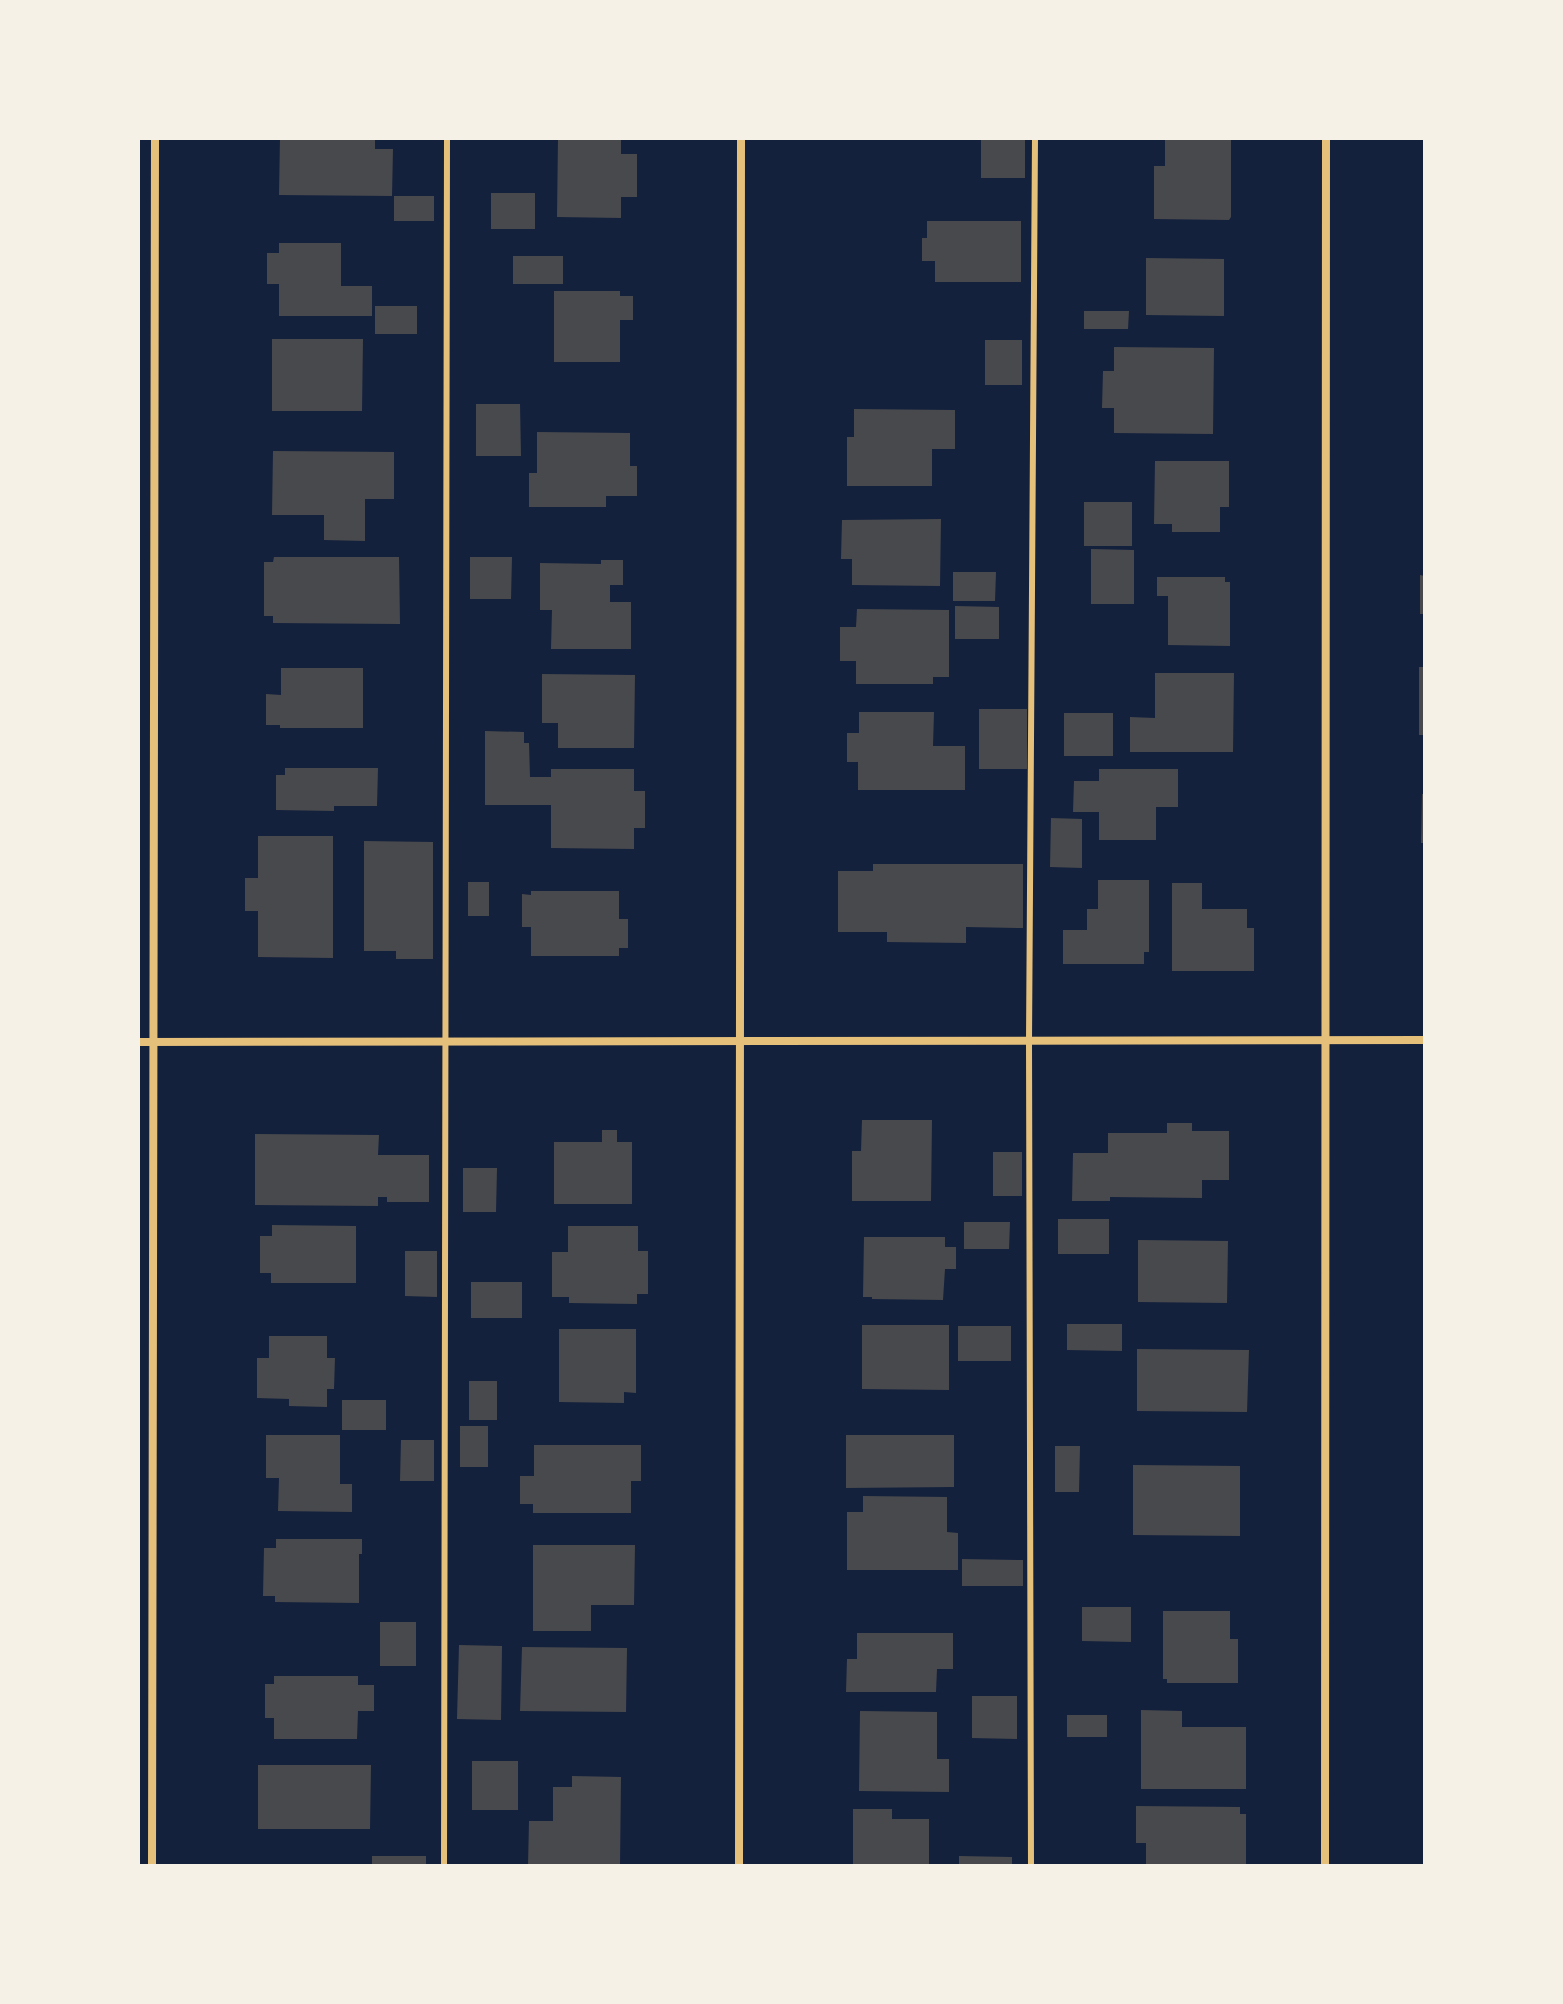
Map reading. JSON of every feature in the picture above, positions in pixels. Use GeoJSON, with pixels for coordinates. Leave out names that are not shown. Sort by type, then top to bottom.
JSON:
{"type":"FeatureCollection","features":[{"type":"Feature","properties":{"kind":"street"},"geometry":{"type":"LineString","coordinates":[[152,1866],[155,138]]}},
{"type":"Feature","properties":{"kind":"street"},"geometry":{"type":"LineString","coordinates":[[739,1866],[741,138]]}},
{"type":"Feature","properties":{"kind":"street"},"geometry":{"type":"LineString","coordinates":[[1325,1866],[1326,138]]}},
{"type":"Feature","properties":{"kind":"street"},"geometry":{"type":"LineString","coordinates":[[138,1042],[1425,1040]]}},
{"type":"Feature","properties":{"kind":"lane"},"geometry":{"type":"LineString","coordinates":[[444,1866],[443,1042],[447,138]]}},
{"type":"Feature","properties":{"kind":"lane"},"geometry":{"type":"LineString","coordinates":[[1031,1866],[1029,1041],[1035,138]]}},
{"type":"Feature","properties":{"kind":"building"},"geometry":{"type":"Polygon","coordinates":[[[280,138],[375,138],[375,149],[393,149],[392,196],[279,195],[280,138]]]}},
{"type":"Feature","properties":{"kind":"building"},"geometry":{"type":"Polygon","coordinates":[[[558,138],[621,138],[621,154],[637,154],[637,197],[621,197],[621,218],[557,217],[558,138]]]}},
{"type":"Feature","properties":{"kind":"building"},"geometry":{"type":"Polygon","coordinates":[[[981,138],[1025,138],[1025,178],[981,178],[981,138]]]}},
{"type":"Feature","properties":{"kind":"building"},"geometry":{"type":"Polygon","coordinates":[[[1165,138],[1231,139],[1229,220],[1154,219],[1154,166],[1165,166],[1165,138]]]}},
{"type":"Feature","properties":{"kind":"building"},"geometry":{"type":"Polygon","coordinates":[[[491,193],[535,193],[535,229],[491,229],[491,193]]]}},
{"type":"Feature","properties":{"kind":"building"},"geometry":{"type":"Polygon","coordinates":[[[394,196],[434,196],[434,221],[394,221],[394,196]]]}},
{"type":"Feature","properties":{"kind":"building"},"geometry":{"type":"Polygon","coordinates":[[[927,221],[1021,221],[1021,282],[935,282],[935,261],[922,261],[922,238],[927,238],[927,221]]]}},
{"type":"Feature","properties":{"kind":"building"},"geometry":{"type":"Polygon","coordinates":[[[279,243],[341,243],[341,286],[372,286],[372,316],[279,316],[279,284],[267,284],[267,253],[279,253],[279,243]]]}},
{"type":"Feature","properties":{"kind":"building"},"geometry":{"type":"Polygon","coordinates":[[[513,256],[563,256],[563,284],[513,284],[513,256]]]}},
{"type":"Feature","properties":{"kind":"building"},"geometry":{"type":"Polygon","coordinates":[[[1146,258],[1224,259],[1224,316],[1146,315],[1146,258]]]}},
{"type":"Feature","properties":{"kind":"building"},"geometry":{"type":"Polygon","coordinates":[[[554,291],[620,291],[620,296],[633,296],[633,320],[620,320],[620,362],[554,362],[554,291]]]}},
{"type":"Feature","properties":{"kind":"building"},"geometry":{"type":"Polygon","coordinates":[[[375,306],[417,306],[417,334],[375,334],[375,306]]]}},
{"type":"Feature","properties":{"kind":"building"},"geometry":{"type":"Polygon","coordinates":[[[1084,311],[1129,311],[1128,329],[1084,329],[1084,311]]]}},
{"type":"Feature","properties":{"kind":"building"},"geometry":{"type":"Polygon","coordinates":[[[272,339],[363,339],[362,411],[272,411],[272,339]]]}},
{"type":"Feature","properties":{"kind":"building"},"geometry":{"type":"Polygon","coordinates":[[[985,340],[1022,340],[1022,385],[985,385],[985,340]]]}},
{"type":"Feature","properties":{"kind":"building"},"geometry":{"type":"Polygon","coordinates":[[[1114,347],[1214,348],[1213,434],[1114,433],[1114,408],[1102,408],[1103,371],[1114,371],[1114,347]]]}},
{"type":"Feature","properties":{"kind":"building"},"geometry":{"type":"Polygon","coordinates":[[[476,404],[520,404],[521,456],[476,456],[476,404]]]}},
{"type":"Feature","properties":{"kind":"building"},"geometry":{"type":"Polygon","coordinates":[[[854,409],[955,410],[955,449],[932,449],[932,486],[847,486],[847,437],[854,437],[854,409]]]}},
{"type":"Feature","properties":{"kind":"building"},"geometry":{"type":"Polygon","coordinates":[[[537,432],[630,433],[630,466],[637,466],[637,496],[606,496],[606,507],[529,507],[529,473],[537,473],[537,432]]]}},
{"type":"Feature","properties":{"kind":"building"},"geometry":{"type":"Polygon","coordinates":[[[273,451],[394,452],[394,499],[365,499],[365,541],[324,540],[324,515],[272,515],[273,451]]]}},
{"type":"Feature","properties":{"kind":"building"},"geometry":{"type":"Polygon","coordinates":[[[1155,461],[1229,461],[1229,507],[1220,507],[1220,532],[1172,532],[1172,524],[1154,524],[1155,461]]]}},
{"type":"Feature","properties":{"kind":"building"},"geometry":{"type":"Polygon","coordinates":[[[1084,502],[1132,502],[1132,546],[1084,546],[1084,502]]]}},
{"type":"Feature","properties":{"kind":"building"},"geometry":{"type":"Polygon","coordinates":[[[941,519],[940,586],[852,585],[852,559],[841,559],[842,520],[941,519]]]}},
{"type":"Feature","properties":{"kind":"building"},"geometry":{"type":"Polygon","coordinates":[[[1091,549],[1134,550],[1134,604],[1091,604],[1091,549]]]}},
{"type":"Feature","properties":{"kind":"building"},"geometry":{"type":"Polygon","coordinates":[[[274,557],[399,557],[400,624],[273,623],[273,616],[264,616],[264,562],[273,562],[274,557]]]}},
{"type":"Feature","properties":{"kind":"building"},"geometry":{"type":"Polygon","coordinates":[[[470,557],[512,557],[511,599],[470,599],[470,557]]]}},
{"type":"Feature","properties":{"kind":"building"},"geometry":{"type":"Polygon","coordinates":[[[601,560],[623,560],[623,585],[610,585],[610,602],[631,602],[631,649],[551,649],[552,610],[540,610],[540,563],[601,564],[601,560]]]}},
{"type":"Feature","properties":{"kind":"building"},"geometry":{"type":"Polygon","coordinates":[[[953,572],[996,572],[995,601],[953,601],[953,572]]]}},
{"type":"Feature","properties":{"kind":"building"},"geometry":{"type":"Polygon","coordinates":[[[1420,575],[1425,576],[1425,614],[1420,614],[1420,575]]]}},
{"type":"Feature","properties":{"kind":"building"},"geometry":{"type":"Polygon","coordinates":[[[1157,577],[1225,577],[1225,582],[1230,582],[1230,646],[1168,645],[1168,596],[1157,596],[1157,577]]]}},
{"type":"Feature","properties":{"kind":"building"},"geometry":{"type":"Polygon","coordinates":[[[955,606],[999,607],[999,639],[955,639],[955,606]]]}},
{"type":"Feature","properties":{"kind":"building"},"geometry":{"type":"Polygon","coordinates":[[[857,609],[949,610],[949,677],[933,677],[933,684],[856,684],[856,661],[840,661],[840,627],[856,627],[857,609]]]}},
{"type":"Feature","properties":{"kind":"building"},"geometry":{"type":"Polygon","coordinates":[[[1419,667],[1425,667],[1425,735],[1419,735],[1419,667]]]}},
{"type":"Feature","properties":{"kind":"building"},"geometry":{"type":"Polygon","coordinates":[[[281,668],[363,668],[363,728],[280,728],[280,725],[266,725],[266,694],[281,695],[281,668]]]}},
{"type":"Feature","properties":{"kind":"building"},"geometry":{"type":"Polygon","coordinates":[[[1155,673],[1234,673],[1233,752],[1130,752],[1130,717],[1155,718],[1155,673]]]}},
{"type":"Feature","properties":{"kind":"building"},"geometry":{"type":"Polygon","coordinates":[[[542,674],[635,675],[634,748],[558,748],[558,723],[542,723],[542,674]]]}},
{"type":"Feature","properties":{"kind":"building"},"geometry":{"type":"Polygon","coordinates":[[[979,709],[1027,709],[1027,769],[979,769],[979,709]]]}},
{"type":"Feature","properties":{"kind":"building"},"geometry":{"type":"Polygon","coordinates":[[[859,712],[934,712],[933,746],[965,746],[965,790],[858,790],[858,762],[847,762],[847,733],[859,733],[859,712]]]}},
{"type":"Feature","properties":{"kind":"building"},"geometry":{"type":"Polygon","coordinates":[[[1064,713],[1113,713],[1113,756],[1064,756],[1064,713]]]}},
{"type":"Feature","properties":{"kind":"building"},"geometry":{"type":"Polygon","coordinates":[[[485,731],[524,732],[524,743],[529,743],[530,777],[551,777],[551,769],[634,769],[634,791],[645,791],[645,828],[634,828],[634,849],[551,848],[551,805],[485,805],[485,731]]]}},
{"type":"Feature","properties":{"kind":"building"},"geometry":{"type":"Polygon","coordinates":[[[285,768],[378,768],[377,806],[334,806],[334,811],[276,810],[276,775],[285,775],[285,768]]]}},
{"type":"Feature","properties":{"kind":"building"},"geometry":{"type":"Polygon","coordinates":[[[1099,769],[1178,769],[1178,807],[1156,807],[1156,840],[1099,840],[1099,812],[1073,812],[1074,781],[1099,781],[1099,769]]]}},
{"type":"Feature","properties":{"kind":"building"},"geometry":{"type":"Polygon","coordinates":[[[1422,794],[1425,794],[1425,843],[1421,843],[1422,794]]]}},
{"type":"Feature","properties":{"kind":"building"},"geometry":{"type":"Polygon","coordinates":[[[1051,818],[1082,819],[1082,868],[1050,867],[1051,818]]]}},
{"type":"Feature","properties":{"kind":"building"},"geometry":{"type":"Polygon","coordinates":[[[258,836],[333,836],[333,958],[258,957],[258,911],[245,911],[245,878],[258,878],[258,836]]]}},
{"type":"Feature","properties":{"kind":"building"},"geometry":{"type":"Polygon","coordinates":[[[364,841],[433,842],[433,959],[396,959],[396,951],[364,951],[364,841]]]}},
{"type":"Feature","properties":{"kind":"building"},"geometry":{"type":"Polygon","coordinates":[[[873,864],[1023,864],[1023,928],[966,927],[966,943],[887,942],[887,932],[838,932],[838,871],[873,871],[873,864]]]}},
{"type":"Feature","properties":{"kind":"building"},"geometry":{"type":"Polygon","coordinates":[[[1098,880],[1149,880],[1149,952],[1144,952],[1144,964],[1063,964],[1063,930],[1087,930],[1087,909],[1098,909],[1098,880]]]}},
{"type":"Feature","properties":{"kind":"building"},"geometry":{"type":"Polygon","coordinates":[[[468,882],[489,882],[489,916],[468,916],[468,882]]]}},
{"type":"Feature","properties":{"kind":"building"},"geometry":{"type":"Polygon","coordinates":[[[1172,883],[1202,883],[1202,909],[1247,909],[1247,928],[1254,928],[1254,971],[1172,971],[1172,883]]]}},
{"type":"Feature","properties":{"kind":"building"},"geometry":{"type":"Polygon","coordinates":[[[531,891],[619,891],[619,919],[628,919],[628,948],[619,948],[619,956],[531,956],[531,927],[522,927],[522,894],[531,895],[531,891]]]}},
{"type":"Feature","properties":{"kind":"building"},"geometry":{"type":"Polygon","coordinates":[[[862,1120],[932,1120],[931,1201],[852,1201],[852,1151],[861,1151],[862,1120]]]}},
{"type":"Feature","properties":{"kind":"building"},"geometry":{"type":"Polygon","coordinates":[[[1167,1123],[1192,1123],[1192,1131],[1229,1131],[1229,1180],[1202,1180],[1202,1198],[1110,1197],[1110,1201],[1072,1201],[1073,1153],[1108,1153],[1108,1133],[1167,1133],[1167,1123]]]}},
{"type":"Feature","properties":{"kind":"building"},"geometry":{"type":"Polygon","coordinates":[[[602,1130],[617,1130],[617,1142],[632,1142],[632,1204],[554,1204],[554,1142],[602,1142],[602,1130]]]}},
{"type":"Feature","properties":{"kind":"building"},"geometry":{"type":"Polygon","coordinates":[[[255,1134],[379,1135],[378,1155],[429,1155],[429,1202],[387,1202],[387,1197],[378,1197],[378,1206],[255,1205],[255,1134]]]}},
{"type":"Feature","properties":{"kind":"building"},"geometry":{"type":"Polygon","coordinates":[[[993,1152],[1022,1152],[1022,1196],[993,1196],[993,1152]]]}},
{"type":"Feature","properties":{"kind":"building"},"geometry":{"type":"Polygon","coordinates":[[[463,1168],[497,1168],[496,1212],[463,1212],[463,1168]]]}},
{"type":"Feature","properties":{"kind":"building"},"geometry":{"type":"Polygon","coordinates":[[[1058,1219],[1109,1219],[1109,1254],[1058,1254],[1058,1219]]]}},
{"type":"Feature","properties":{"kind":"building"},"geometry":{"type":"Polygon","coordinates":[[[964,1222],[1010,1222],[1009,1249],[964,1249],[964,1222]]]}},
{"type":"Feature","properties":{"kind":"building"},"geometry":{"type":"Polygon","coordinates":[[[272,1225],[356,1226],[356,1283],[271,1283],[271,1273],[260,1273],[260,1236],[272,1236],[272,1225]]]}},
{"type":"Feature","properties":{"kind":"building"},"geometry":{"type":"Polygon","coordinates":[[[568,1226],[638,1226],[638,1251],[648,1251],[648,1294],[637,1294],[637,1304],[569,1303],[569,1297],[552,1297],[552,1252],[568,1252],[568,1226]]]}},
{"type":"Feature","properties":{"kind":"building"},"geometry":{"type":"Polygon","coordinates":[[[864,1237],[945,1237],[945,1247],[956,1247],[956,1269],[945,1269],[943,1300],[863,1297],[864,1237]]]}},
{"type":"Feature","properties":{"kind":"building"},"geometry":{"type":"Polygon","coordinates":[[[1138,1240],[1228,1241],[1227,1303],[1138,1302],[1138,1240]]]}},
{"type":"Feature","properties":{"kind":"building"},"geometry":{"type":"Polygon","coordinates":[[[405,1251],[437,1251],[437,1297],[405,1296],[405,1251]]]}},
{"type":"Feature","properties":{"kind":"building"},"geometry":{"type":"Polygon","coordinates":[[[471,1282],[522,1282],[522,1318],[471,1318],[471,1282]]]}},
{"type":"Feature","properties":{"kind":"building"},"geometry":{"type":"Polygon","coordinates":[[[1067,1324],[1122,1324],[1122,1351],[1067,1350],[1067,1324]]]}},
{"type":"Feature","properties":{"kind":"building"},"geometry":{"type":"Polygon","coordinates":[[[862,1325],[949,1325],[949,1390],[862,1389],[862,1325]]]}},
{"type":"Feature","properties":{"kind":"building"},"geometry":{"type":"Polygon","coordinates":[[[958,1326],[1011,1326],[1011,1361],[958,1361],[958,1326]]]}},
{"type":"Feature","properties":{"kind":"building"},"geometry":{"type":"Polygon","coordinates":[[[559,1329],[636,1329],[636,1393],[624,1392],[624,1403],[559,1402],[559,1329]]]}},
{"type":"Feature","properties":{"kind":"building"},"geometry":{"type":"Polygon","coordinates":[[[269,1336],[327,1336],[327,1358],[335,1358],[334,1389],[327,1389],[327,1407],[289,1406],[289,1399],[257,1398],[257,1358],[269,1358],[269,1336]]]}},
{"type":"Feature","properties":{"kind":"building"},"geometry":{"type":"Polygon","coordinates":[[[1137,1349],[1249,1350],[1247,1412],[1137,1411],[1137,1349]]]}},
{"type":"Feature","properties":{"kind":"building"},"geometry":{"type":"Polygon","coordinates":[[[469,1381],[497,1381],[497,1420],[469,1420],[469,1381]]]}},
{"type":"Feature","properties":{"kind":"building"},"geometry":{"type":"Polygon","coordinates":[[[342,1400],[386,1400],[386,1430],[342,1430],[342,1400]]]}},
{"type":"Feature","properties":{"kind":"building"},"geometry":{"type":"Polygon","coordinates":[[[460,1426],[488,1426],[488,1467],[460,1467],[460,1426]]]}},
{"type":"Feature","properties":{"kind":"building"},"geometry":{"type":"Polygon","coordinates":[[[266,1435],[340,1435],[340,1484],[352,1484],[352,1512],[278,1511],[279,1478],[266,1478],[266,1435]]]}},
{"type":"Feature","properties":{"kind":"building"},"geometry":{"type":"Polygon","coordinates":[[[846,1435],[954,1435],[954,1487],[846,1488],[846,1435]]]}},
{"type":"Feature","properties":{"kind":"building"},"geometry":{"type":"Polygon","coordinates":[[[401,1440],[434,1440],[434,1481],[400,1481],[401,1440]]]}},
{"type":"Feature","properties":{"kind":"building"},"geometry":{"type":"Polygon","coordinates":[[[534,1445],[641,1445],[641,1481],[631,1481],[631,1513],[533,1513],[533,1504],[520,1504],[520,1476],[534,1476],[534,1445]]]}},
{"type":"Feature","properties":{"kind":"building"},"geometry":{"type":"Polygon","coordinates":[[[1055,1446],[1080,1446],[1079,1492],[1055,1492],[1055,1446]]]}},
{"type":"Feature","properties":{"kind":"building"},"geometry":{"type":"Polygon","coordinates":[[[1133,1465],[1240,1466],[1240,1536],[1133,1535],[1133,1465]]]}},
{"type":"Feature","properties":{"kind":"building"},"geometry":{"type":"Polygon","coordinates":[[[863,1496],[947,1497],[947,1532],[958,1533],[958,1570],[847,1570],[847,1512],[863,1512],[863,1496]]]}},
{"type":"Feature","properties":{"kind":"building"},"geometry":{"type":"Polygon","coordinates":[[[276,1539],[362,1539],[359,1603],[275,1602],[275,1596],[263,1596],[264,1548],[276,1548],[276,1539]]]}},
{"type":"Feature","properties":{"kind":"building"},"geometry":{"type":"Polygon","coordinates":[[[533,1545],[635,1545],[634,1605],[591,1605],[591,1631],[533,1631],[533,1545]]]}},
{"type":"Feature","properties":{"kind":"building"},"geometry":{"type":"Polygon","coordinates":[[[962,1559],[1023,1560],[1023,1586],[962,1586],[962,1559]]]}},
{"type":"Feature","properties":{"kind":"building"},"geometry":{"type":"Polygon","coordinates":[[[1082,1607],[1131,1607],[1131,1642],[1082,1641],[1082,1607]]]}},
{"type":"Feature","properties":{"kind":"building"},"geometry":{"type":"Polygon","coordinates":[[[1163,1611],[1230,1611],[1230,1639],[1238,1639],[1238,1683],[1167,1683],[1167,1679],[1163,1679],[1163,1611]]]}},
{"type":"Feature","properties":{"kind":"building"},"geometry":{"type":"Polygon","coordinates":[[[380,1622],[416,1622],[416,1666],[380,1666],[380,1622]]]}},
{"type":"Feature","properties":{"kind":"building"},"geometry":{"type":"Polygon","coordinates":[[[857,1633],[953,1633],[953,1669],[937,1669],[936,1692],[846,1692],[847,1659],[857,1659],[857,1633]]]}},
{"type":"Feature","properties":{"kind":"building"},"geometry":{"type":"Polygon","coordinates":[[[459,1645],[502,1646],[501,1720],[457,1719],[459,1645]]]}},
{"type":"Feature","properties":{"kind":"building"},"geometry":{"type":"Polygon","coordinates":[[[522,1647],[627,1648],[626,1712],[520,1711],[522,1647]]]}},
{"type":"Feature","properties":{"kind":"building"},"geometry":{"type":"Polygon","coordinates":[[[274,1676],[358,1676],[358,1685],[374,1685],[374,1711],[358,1711],[357,1739],[274,1739],[274,1718],[265,1718],[265,1684],[274,1684],[274,1676]]]}},
{"type":"Feature","properties":{"kind":"building"},"geometry":{"type":"Polygon","coordinates":[[[972,1696],[1017,1696],[1017,1739],[972,1738],[972,1696]]]}},
{"type":"Feature","properties":{"kind":"building"},"geometry":{"type":"Polygon","coordinates":[[[1141,1710],[1182,1711],[1182,1727],[1246,1727],[1246,1789],[1141,1789],[1141,1710]]]}},
{"type":"Feature","properties":{"kind":"building"},"geometry":{"type":"Polygon","coordinates":[[[860,1711],[937,1712],[937,1759],[949,1759],[949,1792],[859,1791],[860,1711]]]}},
{"type":"Feature","properties":{"kind":"building"},"geometry":{"type":"Polygon","coordinates":[[[1067,1715],[1107,1715],[1107,1737],[1067,1737],[1067,1715]]]}},
{"type":"Feature","properties":{"kind":"building"},"geometry":{"type":"Polygon","coordinates":[[[472,1761],[518,1761],[518,1810],[472,1810],[472,1761]]]}},
{"type":"Feature","properties":{"kind":"building"},"geometry":{"type":"Polygon","coordinates":[[[258,1765],[371,1765],[370,1829],[258,1829],[258,1765]]]}},
{"type":"Feature","properties":{"kind":"building"},"geometry":{"type":"Polygon","coordinates":[[[572,1776],[621,1777],[620,1866],[528,1866],[529,1821],[553,1821],[553,1787],[572,1787],[572,1776]]]}},
{"type":"Feature","properties":{"kind":"building"},"geometry":{"type":"Polygon","coordinates":[[[1136,1806],[1240,1807],[1240,1814],[1246,1814],[1246,1866],[1146,1866],[1146,1843],[1136,1843],[1136,1806]]]}},
{"type":"Feature","properties":{"kind":"building"},"geometry":{"type":"Polygon","coordinates":[[[853,1809],[892,1809],[892,1819],[929,1819],[929,1866],[853,1866],[853,1809]]]}},
{"type":"Feature","properties":{"kind":"building"},"geometry":{"type":"Polygon","coordinates":[[[372,1856],[426,1856],[426,1866],[372,1866],[372,1856]]]}},
{"type":"Feature","properties":{"kind":"building"},"geometry":{"type":"Polygon","coordinates":[[[959,1856],[1012,1857],[1012,1866],[959,1866],[959,1856]]]}}]}
